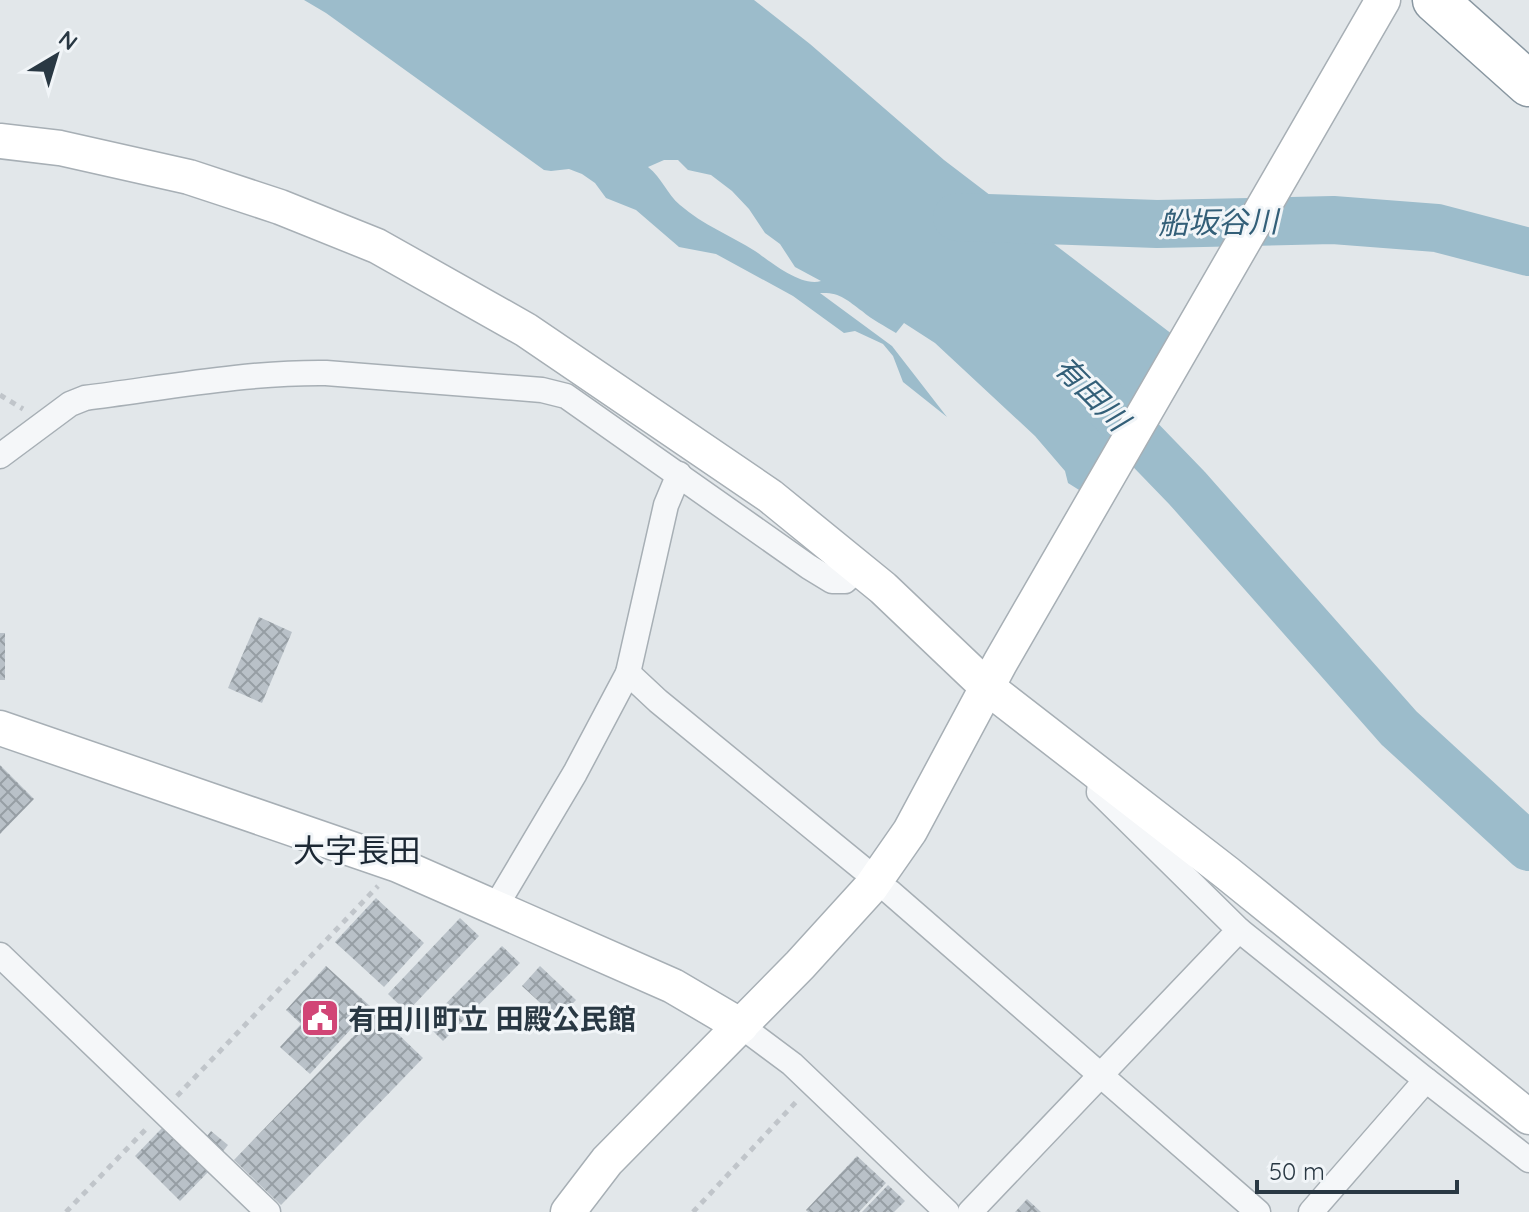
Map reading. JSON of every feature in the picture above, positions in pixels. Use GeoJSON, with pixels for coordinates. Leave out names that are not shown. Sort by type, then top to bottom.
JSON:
{"type":"FeatureCollection","features":[{"type":"Feature","properties":{"kind":"highway"},"geometry":{"type":"LineString","coordinates":[[1435,0],[1529,84]]}},
{"type":"Feature","properties":{"kind":"street"},"geometry":{"type":"LineString","coordinates":[[568,1212],[607,1161],[821,942],[889,863],[910,831],[993,675],[1383,0]]}},
{"type":"Feature","properties":{"kind":"street"},"geometry":{"type":"LineString","coordinates":[[0,141],[60,148],[189,177],[280,207],[377,246],[526,330],[770,496],[993,675],[1100,776],[1227,873],[1529,1117]]}},
{"type":"Feature","properties":{"kind":"street"},"geometry":{"type":"LineString","coordinates":[[0,456],[70,404],[85,398],[298,373],[542,390],[566,396],[832,581],[845,581],[859,568]]}},
{"type":"Feature","properties":{"kind":"street"},"geometry":{"type":"LineString","coordinates":[[496,906],[575,773],[628,673],[666,505],[679,474]]}},
{"type":"Feature","properties":{"kind":"street"},"geometry":{"type":"LineString","coordinates":[[628,673],[862,868]]}},
{"type":"Feature","properties":{"kind":"street"},"geometry":{"type":"LineString","coordinates":[[0,728],[398,865],[496,906],[703,1001],[792,1064],[947,1212]]}},
{"type":"Feature","properties":{"kind":"street"},"geometry":{"type":"LineString","coordinates":[[1100,776],[1099,792],[1239,930],[1529,1160]]}},
{"type":"Feature","properties":{"kind":"street"},"geometry":{"type":"LineString","coordinates":[[890,892],[1258,1212]]}},
{"type":"Feature","properties":{"kind":"street"},"geometry":{"type":"LineString","coordinates":[[970,1212],[1239,930]]}},
{"type":"Feature","properties":{"kind":"street"},"geometry":{"type":"LineString","coordinates":[[0,955],[268,1212]]}},
{"type":"Feature","properties":{"kind":"street"},"geometry":{"type":"LineString","coordinates":[[1311,1212],[1426,1080]]}},
{"type":"Feature","properties":{"kind":"path"},"geometry":{"type":"LineString","coordinates":[[66,1212],[398,865]]}},
{"type":"Feature","properties":{"kind":"path"},"geometry":{"type":"LineString","coordinates":[[693,1212],[813,1085]]}},
{"type":"Feature","properties":{"kind":"water"},"geometry":{"type":"Polygon","coordinates":[[[304,0],[754,0],[810,44],[944,160],[1185,344],[1095,500],[1068,483],[1065,471],[1035,436],[935,343],[904,323],[896,333],[843,298],[820,293],[892,346],[947,417],[903,382],[893,356],[883,344],[855,331],[844,333],[793,296],[716,254],[679,247],[636,210],[606,198],[595,183],[582,174],[569,169],[544,170],[304,0]],[[664,160],[648,167],[680,205],[786,272],[804,280],[821,281],[795,267],[780,244],[765,233],[732,191],[711,175],[688,170],[678,160],[664,160]]]}},
{"type":"Feature","properties":{"kind":"building"},"geometry":{"type":"Polygon","coordinates":[[[259,617],[292,632],[262,703],[228,688],[259,617]]]}},
{"type":"Feature","properties":{"kind":"building"},"geometry":{"type":"Polygon","coordinates":[[[0,633],[5,633],[5,680],[0,680],[0,633]]]}},
{"type":"Feature","properties":{"kind":"building"},"geometry":{"type":"Polygon","coordinates":[[[0,765],[34,799],[0,834],[0,765]]]}},
{"type":"Feature","properties":{"kind":"building"},"geometry":{"type":"Polygon","coordinates":[[[376,898],[424,943],[384,987],[335,942],[376,898]]]}},
{"type":"Feature","properties":{"kind":"building"},"geometry":{"type":"Polygon","coordinates":[[[460,918],[479,936],[407,1012],[388,994],[460,918]]]}},
{"type":"Feature","properties":{"kind":"building"},"geometry":{"type":"Polygon","coordinates":[[[502,946],[520,963],[443,1041],[426,1024],[502,946]]]}},
{"type":"Feature","properties":{"kind":"building","name":"有田川町立 田殿公民館"},"geometry":{"type":"Polygon","coordinates":[[[326,966],[371,1007],[310,1074],[280,1047],[301,1024],[286,1010],[326,966]]]}},
{"type":"Feature","properties":{"kind":"building"},"geometry":{"type":"Polygon","coordinates":[[[540,966],[576,1000],[558,1019],[522,986],[540,966]]]}},
{"type":"Feature","properties":{"kind":"building"},"geometry":{"type":"Polygon","coordinates":[[[376,1013],[423,1058],[281,1205],[234,1160],[376,1013]]]}},
{"type":"Feature","properties":{"kind":"building"},"geometry":{"type":"Polygon","coordinates":[[[164,1126],[209,1171],[180,1201],[135,1156],[164,1126]]]}},
{"type":"Feature","properties":{"kind":"building"},"geometry":{"type":"Polygon","coordinates":[[[211,1131],[228,1145],[220,1155],[203,1141],[211,1131]]]}},
{"type":"Feature","properties":{"kind":"building"},"geometry":{"type":"Polygon","coordinates":[[[857,1156],[886,1183],[859,1212],[808,1212],[806,1210],[857,1156]]]}},
{"type":"Feature","properties":{"kind":"building"},"geometry":{"type":"Polygon","coordinates":[[[888,1185],[905,1201],[894,1212],[862,1212],[888,1185]]]}},
{"type":"Feature","properties":{"kind":"building"},"geometry":{"type":"Polygon","coordinates":[[[1027,1199],[1041,1212],[1015,1212],[1027,1199]]]}},
{"type":"Feature","properties":{"kind":"waterway","name":"船坂谷川"},"geometry":{"type":"LineString","coordinates":[[957,217],[1157,224],[1333,220],[1437,228],[1529,252]]}},
{"type":"Feature","properties":{"kind":"waterway","name":"有田川"},"geometry":{"type":"LineString","coordinates":[[1100,398],[1187,488],[1399,728],[1529,847]]}},
{"type":"Feature","properties":{"kind":"place","name":"有田川町立 田殿公民館"},"geometry":{"type":"Point","coordinates":[320,1018]}},
{"type":"Feature","properties":{"kind":"district","name":"大字長田"},"geometry":{"type":"Point","coordinates":[357,850]}}]}
